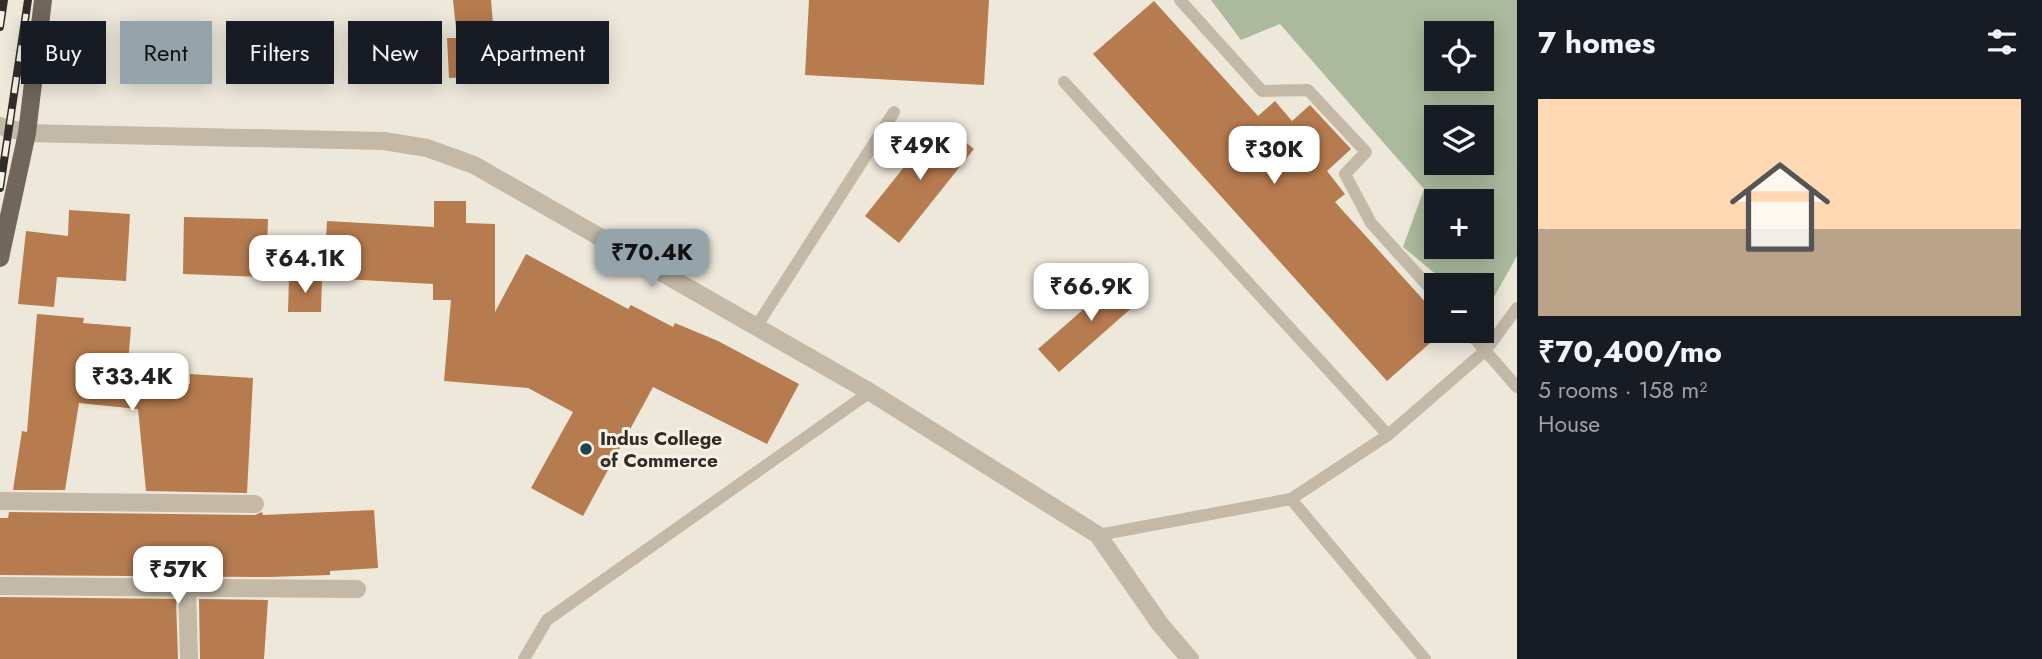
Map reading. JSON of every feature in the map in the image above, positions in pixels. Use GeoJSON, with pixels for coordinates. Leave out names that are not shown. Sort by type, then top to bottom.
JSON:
{"type":"FeatureCollection","features":[{"type":"Feature","properties":{"kind":"main road"},"geometry":{"type":"LineString","coordinates":[[0,258],[27,133],[43,0]]}},
{"type":"Feature","properties":{"kind":"street"},"geometry":{"type":"LineString","coordinates":[[0,126],[27,133],[384,141],[427,148],[474,165],[870,392],[1098,535],[1160,624],[1190,659]]}},
{"type":"Feature","properties":{"kind":"street"},"geometry":{"type":"LineString","coordinates":[[0,501],[255,504]]}},
{"type":"Feature","properties":{"kind":"street"},"geometry":{"type":"LineString","coordinates":[[0,586],[357,589]]}},
{"type":"Feature","properties":{"kind":"street"},"geometry":{"type":"LineString","coordinates":[[187,587],[189,659]]}},
{"type":"Feature","properties":{"kind":"lane"},"geometry":{"type":"LineString","coordinates":[[1180,0],[1262,91],[1308,90],[1366,152],[1345,174],[1371,223],[1424,282]]}},
{"type":"Feature","properties":{"kind":"lane"},"geometry":{"type":"LineString","coordinates":[[1064,82],[1388,435]]}},
{"type":"Feature","properties":{"kind":"lane"},"geometry":{"type":"LineString","coordinates":[[756,327],[894,112]]}},
{"type":"Feature","properties":{"kind":"lane"},"geometry":{"type":"LineString","coordinates":[[1098,535],[1291,499],[1388,435],[1486,350],[1517,308]]}},
{"type":"Feature","properties":{"kind":"lane"},"geometry":{"type":"LineString","coordinates":[[1479,343],[1517,387]]}},
{"type":"Feature","properties":{"kind":"lane"},"geometry":{"type":"LineString","coordinates":[[524,659],[547,620],[870,392]]}},
{"type":"Feature","properties":{"kind":"lane"},"geometry":{"type":"LineString","coordinates":[[1291,499],[1424,659]]}},
{"type":"Feature","properties":{"kind":"green space"},"geometry":{"type":"Polygon","coordinates":[[[1211,0],[1517,0],[1517,256],[1494,297],[1494,273],[1434,273],[1403,247],[1424,189],[1280,24],[1241,40],[1211,0]]]}},
{"type":"Feature","properties":{"kind":"building"},"geometry":{"type":"Polygon","coordinates":[[[453,0],[491,0],[493,21],[456,21],[456,28],[453,0]]]}},
{"type":"Feature","properties":{"kind":"building"},"geometry":{"type":"Polygon","coordinates":[[[809,0],[989,0],[984,85],[805,75],[809,0]]]}},
{"type":"Feature","properties":{"kind":"building"},"geometry":{"type":"Polygon","coordinates":[[[1154,1],[1258,116],[1275,101],[1292,121],[1310,105],[1351,149],[1327,171],[1345,194],[1335,202],[1424,301],[1424,343],[1430,343],[1387,381],[1093,54],[1154,1]]]}},
{"type":"Feature","properties":{"kind":"building"},"geometry":{"type":"Polygon","coordinates":[[[447,38],[456,38],[456,78],[449,78],[447,38]]]}},
{"type":"Feature","properties":{"kind":"building"},"geometry":{"type":"Polygon","coordinates":[[[940,122],[974,149],[899,243],[865,216],[940,122]]]}},
{"type":"Feature","properties":{"kind":"building"},"geometry":{"type":"Polygon","coordinates":[[[434,201],[466,201],[466,223],[495,224],[495,312],[526,254],[628,309],[631,305],[673,327],[675,323],[718,341],[799,384],[767,444],[653,387],[583,516],[531,488],[573,412],[528,388],[444,381],[451,300],[433,300],[433,284],[308,277],[309,255],[325,255],[327,221],[434,227],[434,201]]]}},
{"type":"Feature","properties":{"kind":"building"},"geometry":{"type":"Polygon","coordinates":[[[69,210],[130,214],[126,281],[57,277],[54,307],[18,304],[26,231],[68,236],[69,210]]]}},
{"type":"Feature","properties":{"kind":"building"},"geometry":{"type":"Polygon","coordinates":[[[184,217],[268,219],[266,277],[183,274],[184,217]]]}},
{"type":"Feature","properties":{"kind":"building"},"geometry":{"type":"Polygon","coordinates":[[[1124,274],[1144,297],[1059,372],[1038,349],[1124,274]]]}},
{"type":"Feature","properties":{"kind":"building"},"geometry":{"type":"Polygon","coordinates":[[[289,278],[322,279],[321,312],[288,312],[289,278]]]}},
{"type":"Feature","properties":{"kind":"building"},"geometry":{"type":"Polygon","coordinates":[[[37,314],[84,318],[83,323],[131,327],[127,376],[190,384],[190,374],[253,378],[247,493],[146,491],[138,409],[79,403],[65,490],[13,490],[22,431],[27,432],[37,314]]]}},
{"type":"Feature","properties":{"kind":"building"},"geometry":{"type":"Polygon","coordinates":[[[374,510],[378,568],[330,571],[330,575],[269,577],[0,575],[0,518],[8,518],[9,512],[255,515],[262,512],[263,515],[374,510]]]}},
{"type":"Feature","properties":{"kind":"building"},"geometry":{"type":"Polygon","coordinates":[[[0,597],[176,599],[178,659],[0,659],[0,597]]]}},
{"type":"Feature","properties":{"kind":"building"},"geometry":{"type":"Polygon","coordinates":[[[199,599],[268,600],[264,659],[200,659],[199,599]]]}},
{"type":"Feature","properties":{"kind":"railway"},"geometry":{"type":"LineString","coordinates":[[0,27],[4,0]]}},
{"type":"Feature","properties":{"kind":"railway"},"geometry":{"type":"LineString","coordinates":[[0,188],[28,0]]}},
{"type":"Feature","properties":{"kind":"place","name":"Indus College of Commerce"},"geometry":{"type":"Point","coordinates":[586,449]}}]}
